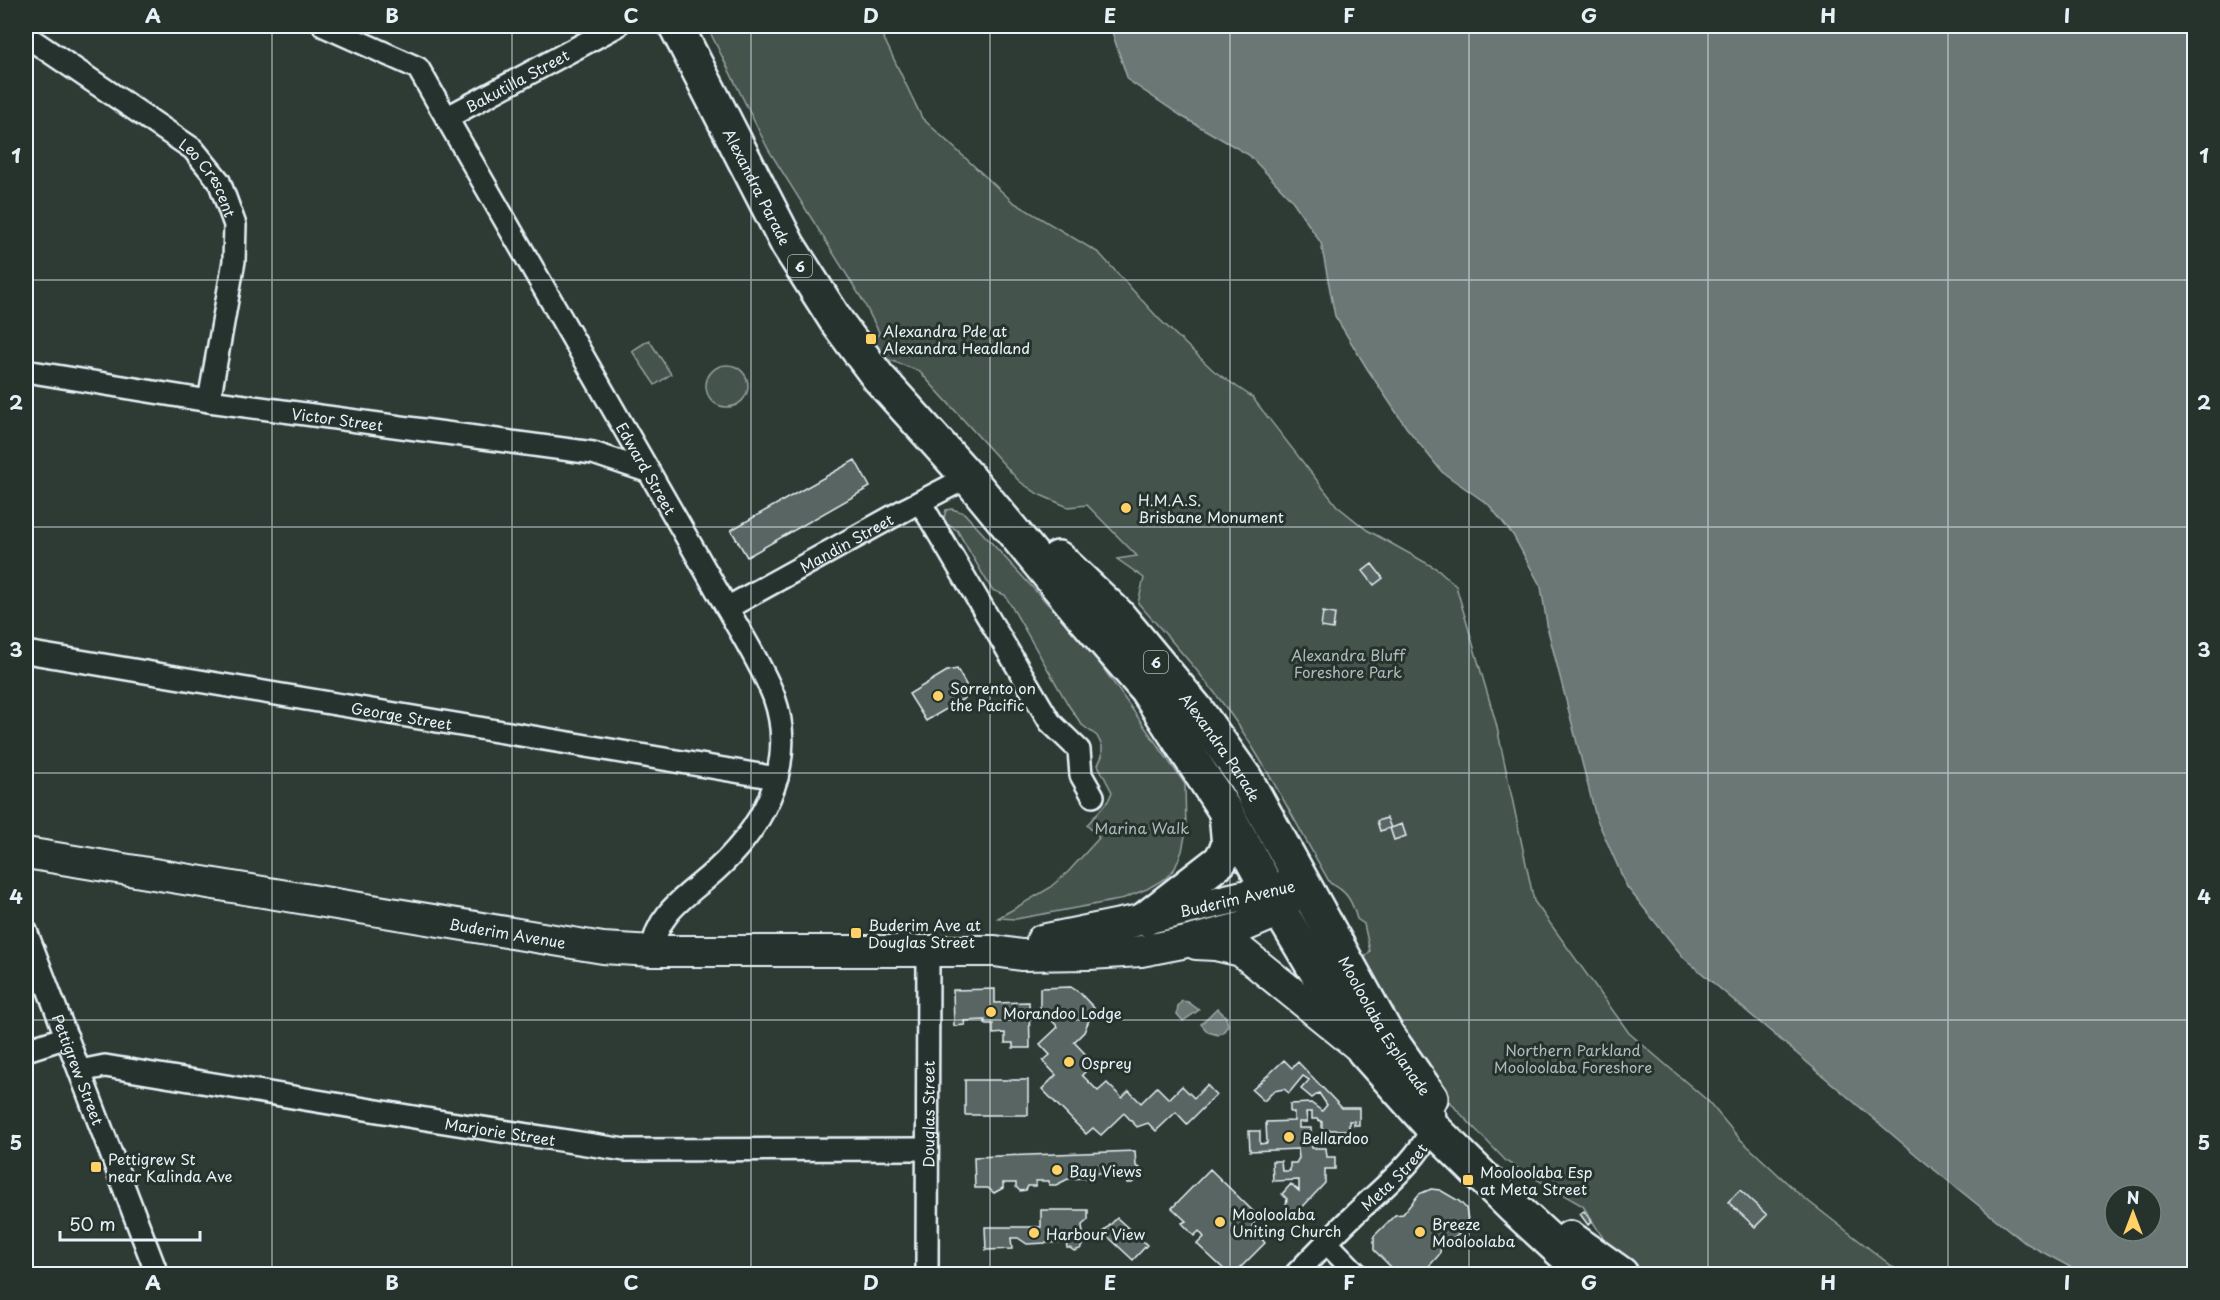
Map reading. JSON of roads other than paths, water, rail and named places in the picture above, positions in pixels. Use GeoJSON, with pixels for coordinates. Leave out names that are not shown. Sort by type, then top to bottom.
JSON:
{"type":"FeatureCollection","features":[{"type":"Feature","properties":{"kind":"main road","name":"Alexandra Parade"},"geometry":{"type":"LineString","coordinates":[[676,26],[788,245],[809,280],[878,377],[968,477],[1146,689],[1226,812],[1274,901]]}},
{"type":"Feature","properties":{"kind":"main road","name":"Alexandra Parade"},"geometry":{"type":"LineString","coordinates":[[968,477],[994,502],[1026,527],[1117,614],[1196,709],[1245,778],[1301,882]]}},
{"type":"Feature","properties":{"kind":"main road"},"geometry":{"type":"LineString","coordinates":[[1145,919],[1226,854],[1229,846],[1226,812]]}},
{"type":"Feature","properties":{"kind":"main road","name":"Buderim Avenue"},"geometry":{"type":"LineString","coordinates":[[26,853],[603,948],[652,951],[995,951],[1021,956],[1141,951],[1182,944],[1240,928],[1301,882]]}},
{"type":"Feature","properties":{"kind":"main road","name":"Mooloolaba Esplanade"},"geometry":{"type":"LineString","coordinates":[[1301,882],[1387,1035],[1425,1091],[1517,1190],[1569,1237],[1621,1275]]}},
{"type":"Feature","properties":{"kind":"main road","name":"Buderim Avenue"},"geometry":{"type":"LineString","coordinates":[[995,951],[1023,942],[1073,935],[1145,919],[1274,901]]}},
{"type":"Feature","properties":{"kind":"main road","name":"Mooloolaba Esplanade"},"geometry":{"type":"LineString","coordinates":[[1274,901],[1364,1051],[1432,1128],[1586,1275]]}},
{"type":"Feature","properties":{"kind":"main road"},"geometry":{"type":"LineString","coordinates":[[1182,944],[1215,945],[1241,951],[1364,1051]]}},
{"type":"Feature","properties":{"kind":"street","name":"Edward Street"},"geometry":{"type":"LineString","coordinates":[[324,26],[418,68],[759,664],[774,697],[781,740],[777,778],[758,821],[749,836],[716,870],[672,907],[662,919],[654,936],[652,951]]}},
{"type":"Feature","properties":{"kind":"street","name":"Bakutilla Street"},"geometry":{"type":"LineString","coordinates":[[448,117],[617,26]]}},
{"type":"Feature","properties":{"kind":"street","name":"Leo Crescent"},"geometry":{"type":"LineString","coordinates":[[26,36],[193,149],[219,181],[235,225],[234,261],[209,400]]}},
{"type":"Feature","properties":{"kind":"street","name":"Victor Street"},"geometry":{"type":"LineString","coordinates":[[26,371],[209,400],[593,453],[647,471]]}},
{"type":"Feature","properties":{"kind":"street","name":"Mandin Street"},"geometry":{"type":"LineString","coordinates":[[727,608],[920,501],[968,477]]}},
{"type":"Feature","properties":{"kind":"street"},"geometry":{"type":"LineString","coordinates":[[920,501],[1050,722],[1079,750],[1081,775],[1093,796]]}},
{"type":"Feature","properties":{"kind":"street","name":"George Street"},"geometry":{"type":"LineString","coordinates":[[26,652],[777,778]]}},
{"type":"Feature","properties":{"kind":"street","name":"Pettigrew Street"},"geometry":{"type":"LineString","coordinates":[[26,931],[157,1275]]}},
{"type":"Feature","properties":{"kind":"street","name":"Douglas Street"},"geometry":{"type":"LineString","coordinates":[[927,1275],[928,951]]}},
{"type":"Feature","properties":{"kind":"street"},"geometry":{"type":"LineString","coordinates":[[26,1050],[67,1037]]}},
{"type":"Feature","properties":{"kind":"street","name":"Marjorie Street"},"geometry":{"type":"LineString","coordinates":[[80,1071],[105,1066],[427,1120],[625,1150],[926,1149]]}},
{"type":"Feature","properties":{"kind":"street","name":"Meta Street"},"geometry":{"type":"LineString","coordinates":[[1296,1275],[1326,1242],[1406,1165],[1424,1143],[1435,1116],[1425,1091]]}},
{"type":"Feature","properties":{"kind":"street"},"geometry":{"type":"LineString","coordinates":[[1326,1242],[1358,1275]]}},
{"type":"Feature","properties":{"kind":"place","name":"Alexandra Pde at Alexandra Headland"},"geometry":{"type":"Point","coordinates":[871,339]}},
{"type":"Feature","properties":{"kind":"place","name":"H.M.A.S. Brisbane Monument"},"geometry":{"type":"Point","coordinates":[1126,508]}},
{"type":"Feature","properties":{"kind":"place","name":"Sorrento on the Pacific"},"geometry":{"type":"Point","coordinates":[938,696]}},
{"type":"Feature","properties":{"kind":"place","name":"Buderim Ave at Douglas Street"},"geometry":{"type":"Point","coordinates":[856,933]}},
{"type":"Feature","properties":{"kind":"place","name":"Morandoo Lodge"},"geometry":{"type":"Point","coordinates":[991,1012]}},
{"type":"Feature","properties":{"kind":"place","name":"Osprey"},"geometry":{"type":"Point","coordinates":[1069,1062]}},
{"type":"Feature","properties":{"kind":"place","name":"Bellardoo"},"geometry":{"type":"Point","coordinates":[1289,1137]}},
{"type":"Feature","properties":{"kind":"place","name":"Pettigrew St near Kalinda Ave"},"geometry":{"type":"Point","coordinates":[96,1167]}},
{"type":"Feature","properties":{"kind":"place","name":"Bay Views"},"geometry":{"type":"Point","coordinates":[1057,1170]}},
{"type":"Feature","properties":{"kind":"place","name":"Mooloolaba Esp at Meta Street"},"geometry":{"type":"Point","coordinates":[1468,1180]}},
{"type":"Feature","properties":{"kind":"place","name":"Mooloolaba Uniting Church"},"geometry":{"type":"Point","coordinates":[1220,1222]}},
{"type":"Feature","properties":{"kind":"place","name":"Breeze Mooloolaba"},"geometry":{"type":"Point","coordinates":[1420,1232]}},
{"type":"Feature","properties":{"kind":"place","name":"Harbour View"},"geometry":{"type":"Point","coordinates":[1034,1233]}},
{"type":"Feature","properties":{"kind":"park label","name":"Alexandra Bluff Foreshore Park"},"geometry":{"type":"Point","coordinates":[1348,662]}},
{"type":"Feature","properties":{"kind":"park label","name":"Marina Walk"},"geometry":{"type":"Point","coordinates":[1142,827]}},
{"type":"Feature","properties":{"kind":"park label","name":"Northern Parkland Mooloolaba Foreshore"},"geometry":{"type":"Point","coordinates":[1573,1058]}}]}
